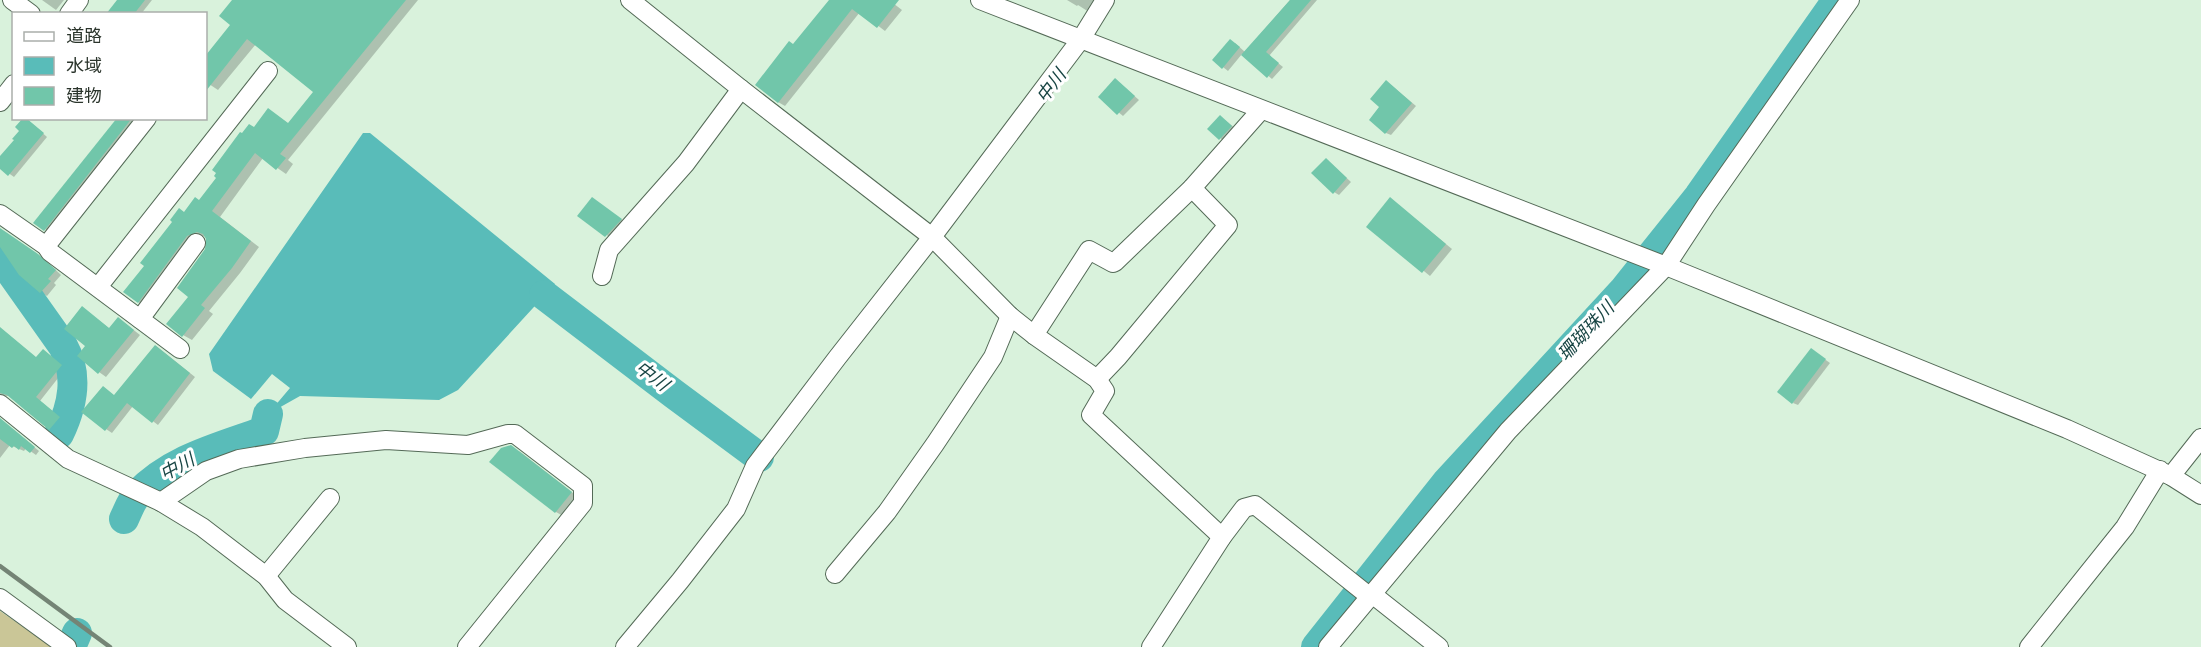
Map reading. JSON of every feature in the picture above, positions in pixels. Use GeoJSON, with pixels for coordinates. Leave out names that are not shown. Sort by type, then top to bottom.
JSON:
{"type":"FeatureCollection","features":[{"type":"Feature","properties":{"kind":"street"},"geometry":{"type":"LineString","coordinates":[[12,0],[28,12]]}},
{"type":"Feature","properties":{"kind":"street"},"geometry":{"type":"LineString","coordinates":[[630,0],[932,237],[1010,316],[1097,379],[1105,392],[1091,415],[1222,537]]}},
{"type":"Feature","properties":{"kind":"street"},"geometry":{"type":"LineString","coordinates":[[981,0],[1666,266],[2056,425],[2165,473],[2201,495]]}},
{"type":"Feature","properties":{"kind":"street"},"geometry":{"type":"LineString","coordinates":[[625,647],[736,509],[756,466],[1081,39],[1105,0]]}},
{"type":"Feature","properties":{"kind":"street"},"geometry":{"type":"LineString","coordinates":[[1328,647],[1508,431],[1666,266],[1706,205],[1850,0]]}},
{"type":"Feature","properties":{"kind":"street"},"geometry":{"type":"LineString","coordinates":[[98,287],[268,71]]}},
{"type":"Feature","properties":{"kind":"street"},"geometry":{"type":"LineString","coordinates":[[0,102],[12,87]]}},
{"type":"Feature","properties":{"kind":"street"},"geometry":{"type":"LineString","coordinates":[[602,276],[609,250],[686,163],[741,89]]}},
{"type":"Feature","properties":{"kind":"street"},"geometry":{"type":"LineString","coordinates":[[1034,335],[1089,250],[1115,262],[1192,188],[1262,110]]}},
{"type":"Feature","properties":{"kind":"street"},"geometry":{"type":"LineString","coordinates":[[46,246],[145,120]]}},
{"type":"Feature","properties":{"kind":"street"},"geometry":{"type":"LineString","coordinates":[[1097,379],[1228,225],[1192,188]]}},
{"type":"Feature","properties":{"kind":"street"},"geometry":{"type":"LineString","coordinates":[[0,214],[46,246],[50,252],[180,349]]}},
{"type":"Feature","properties":{"kind":"street"},"geometry":{"type":"LineString","coordinates":[[140,319],[196,243]]}},
{"type":"Feature","properties":{"kind":"street"},"geometry":{"type":"LineString","coordinates":[[835,574],[886,512],[935,444],[993,357],[1010,316]]}},
{"type":"Feature","properties":{"kind":"street"},"geometry":{"type":"LineString","coordinates":[[0,404],[68,459],[145,495],[202,527],[266,576],[285,600],[347,647]]}},
{"type":"Feature","properties":{"kind":"street"},"geometry":{"type":"LineString","coordinates":[[145,495],[238,459],[304,448],[386,440],[468,445],[515,434],[583,486],[584,503],[468,647]]}},
{"type":"Feature","properties":{"kind":"street"},"geometry":{"type":"LineString","coordinates":[[2029,647],[2165,473],[2201,438]]}},
{"type":"Feature","properties":{"kind":"street"},"geometry":{"type":"LineString","coordinates":[[266,576],[330,498]]}},
{"type":"Feature","properties":{"kind":"street"},"geometry":{"type":"LineString","coordinates":[[1151,647],[1222,537],[1244,508],[1255,506],[1440,647]]}},
{"type":"Feature","properties":{"kind":"street"},"geometry":{"type":"LineString","coordinates":[[0,598],[66,646]]}},
{"type":"Feature","properties":{"kind":"shaded area"},"geometry":{"type":"Polygon","coordinates":[[[0,611],[52,647],[0,647],[0,611]]]}},
{"type":"Feature","properties":{"kind":"water"},"geometry":{"type":"Polygon","coordinates":[[[363,133],[370,133],[555,284],[458,390],[439,400],[300,396],[268,414],[290,388],[272,374],[251,399],[213,371],[209,354],[363,133]]]}},
{"type":"Feature","properties":{"kind":"building"},"geometry":{"type":"Polygon","coordinates":[[[117,0],[145,0],[136,12],[108,12],[117,0]]]}},
{"type":"Feature","properties":{"kind":"building"},"geometry":{"type":"Polygon","coordinates":[[[232,0],[406,0],[280,154],[286,158],[276,170],[255,153],[212,211],[251,241],[201,305],[205,308],[182,337],[166,324],[188,297],[177,288],[205,249],[206,239],[203,234],[197,232],[187,236],[138,303],[123,292],[144,266],[140,263],[172,222],[170,220],[179,208],[184,212],[195,197],[199,200],[216,178],[214,176],[216,173],[212,170],[240,132],[242,133],[249,124],[254,127],[268,108],[288,123],[313,92],[247,39],[207,90],[207,54],[230,25],[219,16],[232,0]]]}},
{"type":"Feature","properties":{"kind":"building"},"geometry":{"type":"Polygon","coordinates":[[[829,0],[899,0],[877,28],[852,9],[778,103],[755,85],[789,41],[793,44],[829,0]]]}},
{"type":"Feature","properties":{"kind":"building"},"geometry":{"type":"Polygon","coordinates":[[[1290,0],[1311,0],[1266,52],[1279,63],[1267,78],[1241,55],[1290,0]]]}},
{"type":"Feature","properties":{"kind":"building"},"geometry":{"type":"Polygon","coordinates":[[[1230,39],[1240,47],[1222,69],[1212,60],[1230,39]]]}},
{"type":"Feature","properties":{"kind":"building"},"geometry":{"type":"Polygon","coordinates":[[[1115,78],[1135,96],[1117,115],[1098,97],[1115,78]]]}},
{"type":"Feature","properties":{"kind":"building"},"geometry":{"type":"Polygon","coordinates":[[[1386,80],[1412,103],[1385,134],[1369,120],[1379,107],[1370,99],[1386,80]]]}},
{"type":"Feature","properties":{"kind":"building"},"geometry":{"type":"Polygon","coordinates":[[[1220,115],[1232,126],[1219,140],[1207,129],[1220,115]]]}},
{"type":"Feature","properties":{"kind":"building"},"geometry":{"type":"Polygon","coordinates":[[[21,120],[28,120],[44,133],[8,176],[0,169],[0,156],[19,131],[15,127],[21,120]]]}},
{"type":"Feature","properties":{"kind":"building"},"geometry":{"type":"Polygon","coordinates":[[[115,120],[130,120],[44,231],[33,223],[115,120]]]}},
{"type":"Feature","properties":{"kind":"building"},"geometry":{"type":"Polygon","coordinates":[[[1326,158],[1347,178],[1333,194],[1311,173],[1326,158]]]}},
{"type":"Feature","properties":{"kind":"building"},"geometry":{"type":"Polygon","coordinates":[[[592,197],[622,219],[605,237],[577,216],[592,197]]]}},
{"type":"Feature","properties":{"kind":"building"},"geometry":{"type":"Polygon","coordinates":[[[1390,197],[1446,244],[1422,273],[1366,227],[1390,197]]]}},
{"type":"Feature","properties":{"kind":"building"},"geometry":{"type":"Polygon","coordinates":[[[0,228],[38,254],[56,270],[48,279],[51,281],[40,293],[19,275],[0,247],[0,228]]]}},
{"type":"Feature","properties":{"kind":"building"},"geometry":{"type":"Polygon","coordinates":[[[82,306],[109,328],[118,317],[134,330],[98,374],[77,356],[85,346],[64,329],[82,306]]]}},
{"type":"Feature","properties":{"kind":"building"},"geometry":{"type":"Polygon","coordinates":[[[0,327],[36,357],[43,349],[62,365],[36,397],[60,417],[49,430],[7,395],[0,393],[0,327]]]}},
{"type":"Feature","properties":{"kind":"building"},"geometry":{"type":"Polygon","coordinates":[[[155,345],[190,373],[152,423],[127,403],[105,431],[81,412],[103,386],[114,395],[155,345]]]}},
{"type":"Feature","properties":{"kind":"building"},"geometry":{"type":"Polygon","coordinates":[[[1811,348],[1826,359],[1792,404],[1777,392],[1811,348]]]}},
{"type":"Feature","properties":{"kind":"building"},"geometry":{"type":"Polygon","coordinates":[[[0,418],[35,447],[30,453],[21,446],[19,450],[14,446],[12,448],[0,439],[0,418]]]}},
{"type":"Feature","properties":{"kind":"building"},"geometry":{"type":"Polygon","coordinates":[[[511,445],[572,492],[555,513],[489,462],[501,448],[511,445]]]}},
{"type":"Feature","properties":{"kind":"waterway","name":"珊瑚珠川"},"geometry":{"type":"LineString","coordinates":[[1316,647],[1446,483],[1623,291],[1699,196],[1837,0]]}},
{"type":"Feature","properties":{"kind":"waterway"},"geometry":{"type":"LineString","coordinates":[[0,257],[63,346],[68,357],[72,379],[71,401],[59,434]]}},
{"type":"Feature","properties":{"kind":"waterway","name":"中川"},"geometry":{"type":"LineString","coordinates":[[544,295],[759,457]]}},
{"type":"Feature","properties":{"kind":"waterway","name":"中川"},"geometry":{"type":"LineString","coordinates":[[124,519],[135,497],[165,472],[196,456],[264,431],[268,414]]}},
{"type":"Feature","properties":{"kind":"waterway","name":"中川"},"geometry":{"type":"LineString","coordinates":[[71,647],[77,633]]}},
{"type":"Feature","properties":{"kind":"railway"},"geometry":{"type":"LineString","coordinates":[[0,566],[110,647]]}}]}
